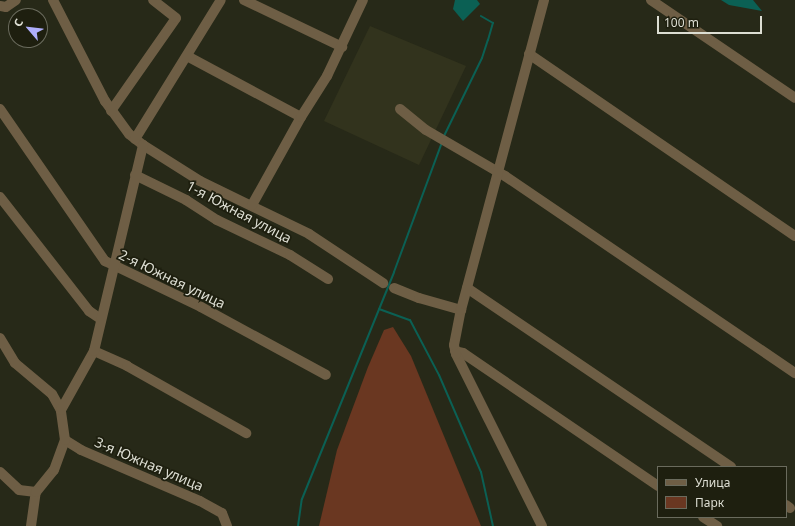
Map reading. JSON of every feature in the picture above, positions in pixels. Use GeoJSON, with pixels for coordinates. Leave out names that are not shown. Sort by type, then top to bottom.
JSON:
{"type":"FeatureCollection","features":[{"type":"Feature","properties":{"kind":"street"},"geometry":{"type":"LineString","coordinates":[[0,6],[6,7],[16,0]]}},
{"type":"Feature","properties":{"kind":"street"},"geometry":{"type":"LineString","coordinates":[[52,0],[111,111],[139,142],[200,181],[232,197],[252,204],[309,234],[384,283]]}},
{"type":"Feature","properties":{"kind":"street"},"geometry":{"type":"LineString","coordinates":[[111,111],[176,18],[152,0]]}},
{"type":"Feature","properties":{"kind":"street"},"geometry":{"type":"LineString","coordinates":[[61,410],[94,351],[135,175],[139,142],[187,56],[221,0]]}},
{"type":"Feature","properties":{"kind":"street"},"geometry":{"type":"LineString","coordinates":[[244,0],[342,47]]}},
{"type":"Feature","properties":{"kind":"street"},"geometry":{"type":"LineString","coordinates":[[252,204],[301,117],[327,76],[363,0]]}},
{"type":"Feature","properties":{"kind":"street"},"geometry":{"type":"LineString","coordinates":[[542,526],[455,351],[454,340],[544,0]]}},
{"type":"Feature","properties":{"kind":"street"},"geometry":{"type":"LineString","coordinates":[[651,0],[795,98]]}},
{"type":"Feature","properties":{"kind":"street"},"geometry":{"type":"LineString","coordinates":[[530,54],[795,236]]}},
{"type":"Feature","properties":{"kind":"street"},"geometry":{"type":"LineString","coordinates":[[187,56],[301,117]]}},
{"type":"Feature","properties":{"kind":"street","name":"2-я Южная улица"},"geometry":{"type":"LineString","coordinates":[[0,109],[105,261],[201,307],[326,375]]}},
{"type":"Feature","properties":{"kind":"street"},"geometry":{"type":"LineString","coordinates":[[400,109],[426,130],[498,172],[795,373]]}},
{"type":"Feature","properties":{"kind":"street","name":"1-я Южная улица"},"geometry":{"type":"LineString","coordinates":[[135,175],[186,200],[217,220],[290,255],[328,279]]}},
{"type":"Feature","properties":{"kind":"street"},"geometry":{"type":"LineString","coordinates":[[0,197],[89,311],[101,319]]}},
{"type":"Feature","properties":{"kind":"street"},"geometry":{"type":"LineString","coordinates":[[394,288],[419,298],[461,310]]}},
{"type":"Feature","properties":{"kind":"street"},"geometry":{"type":"LineString","coordinates":[[467,288],[730,466]]}},
{"type":"Feature","properties":{"kind":"street"},"geometry":{"type":"LineString","coordinates":[[0,338],[15,363],[52,394],[61,410],[65,440],[54,470],[36,492],[31,526]]}},
{"type":"Feature","properties":{"kind":"street"},"geometry":{"type":"LineString","coordinates":[[94,351],[127,366],[246,433]]}},
{"type":"Feature","properties":{"kind":"street"},"geometry":{"type":"LineString","coordinates":[[455,351],[463,353],[657,485]]}},
{"type":"Feature","properties":{"kind":"street","name":"3-я Южная улица"},"geometry":{"type":"LineString","coordinates":[[65,440],[81,450],[200,501],[222,513],[227,526]]}},
{"type":"Feature","properties":{"kind":"street"},"geometry":{"type":"LineString","coordinates":[[0,472],[19,490],[36,492]]}},
{"type":"Feature","properties":{"kind":"street"},"geometry":{"type":"LineString","coordinates":[[705,518],[717,526]]}},
{"type":"Feature","properties":{"kind":"shaded area"},"geometry":{"type":"Polygon","coordinates":[[[370,26],[466,66],[419,165],[324,121],[370,26]]]}},
{"type":"Feature","properties":{"kind":"green space"},"geometry":{"type":"Polygon","coordinates":[[[393,327],[411,356],[481,526],[319,526],[337,450],[368,367],[384,330],[393,327]]]}},
{"type":"Feature","properties":{"kind":"water"},"geometry":{"type":"Polygon","coordinates":[[[455,0],[477,0],[480,4],[463,21],[453,9],[455,0]]]}},
{"type":"Feature","properties":{"kind":"water"},"geometry":{"type":"Polygon","coordinates":[[[721,0],[753,0],[762,11],[729,5],[721,0]]]}},
{"type":"Feature","properties":{"kind":"waterway"},"geometry":{"type":"LineString","coordinates":[[444,136],[482,58],[488,40],[493,23],[481,16]]}},
{"type":"Feature","properties":{"kind":"waterway"},"geometry":{"type":"LineString","coordinates":[[298,526],[302,499],[394,272],[442,142]]}},
{"type":"Feature","properties":{"kind":"waterway"},"geometry":{"type":"LineString","coordinates":[[379,309],[410,320],[439,375],[481,472],[493,526]]}}]}
